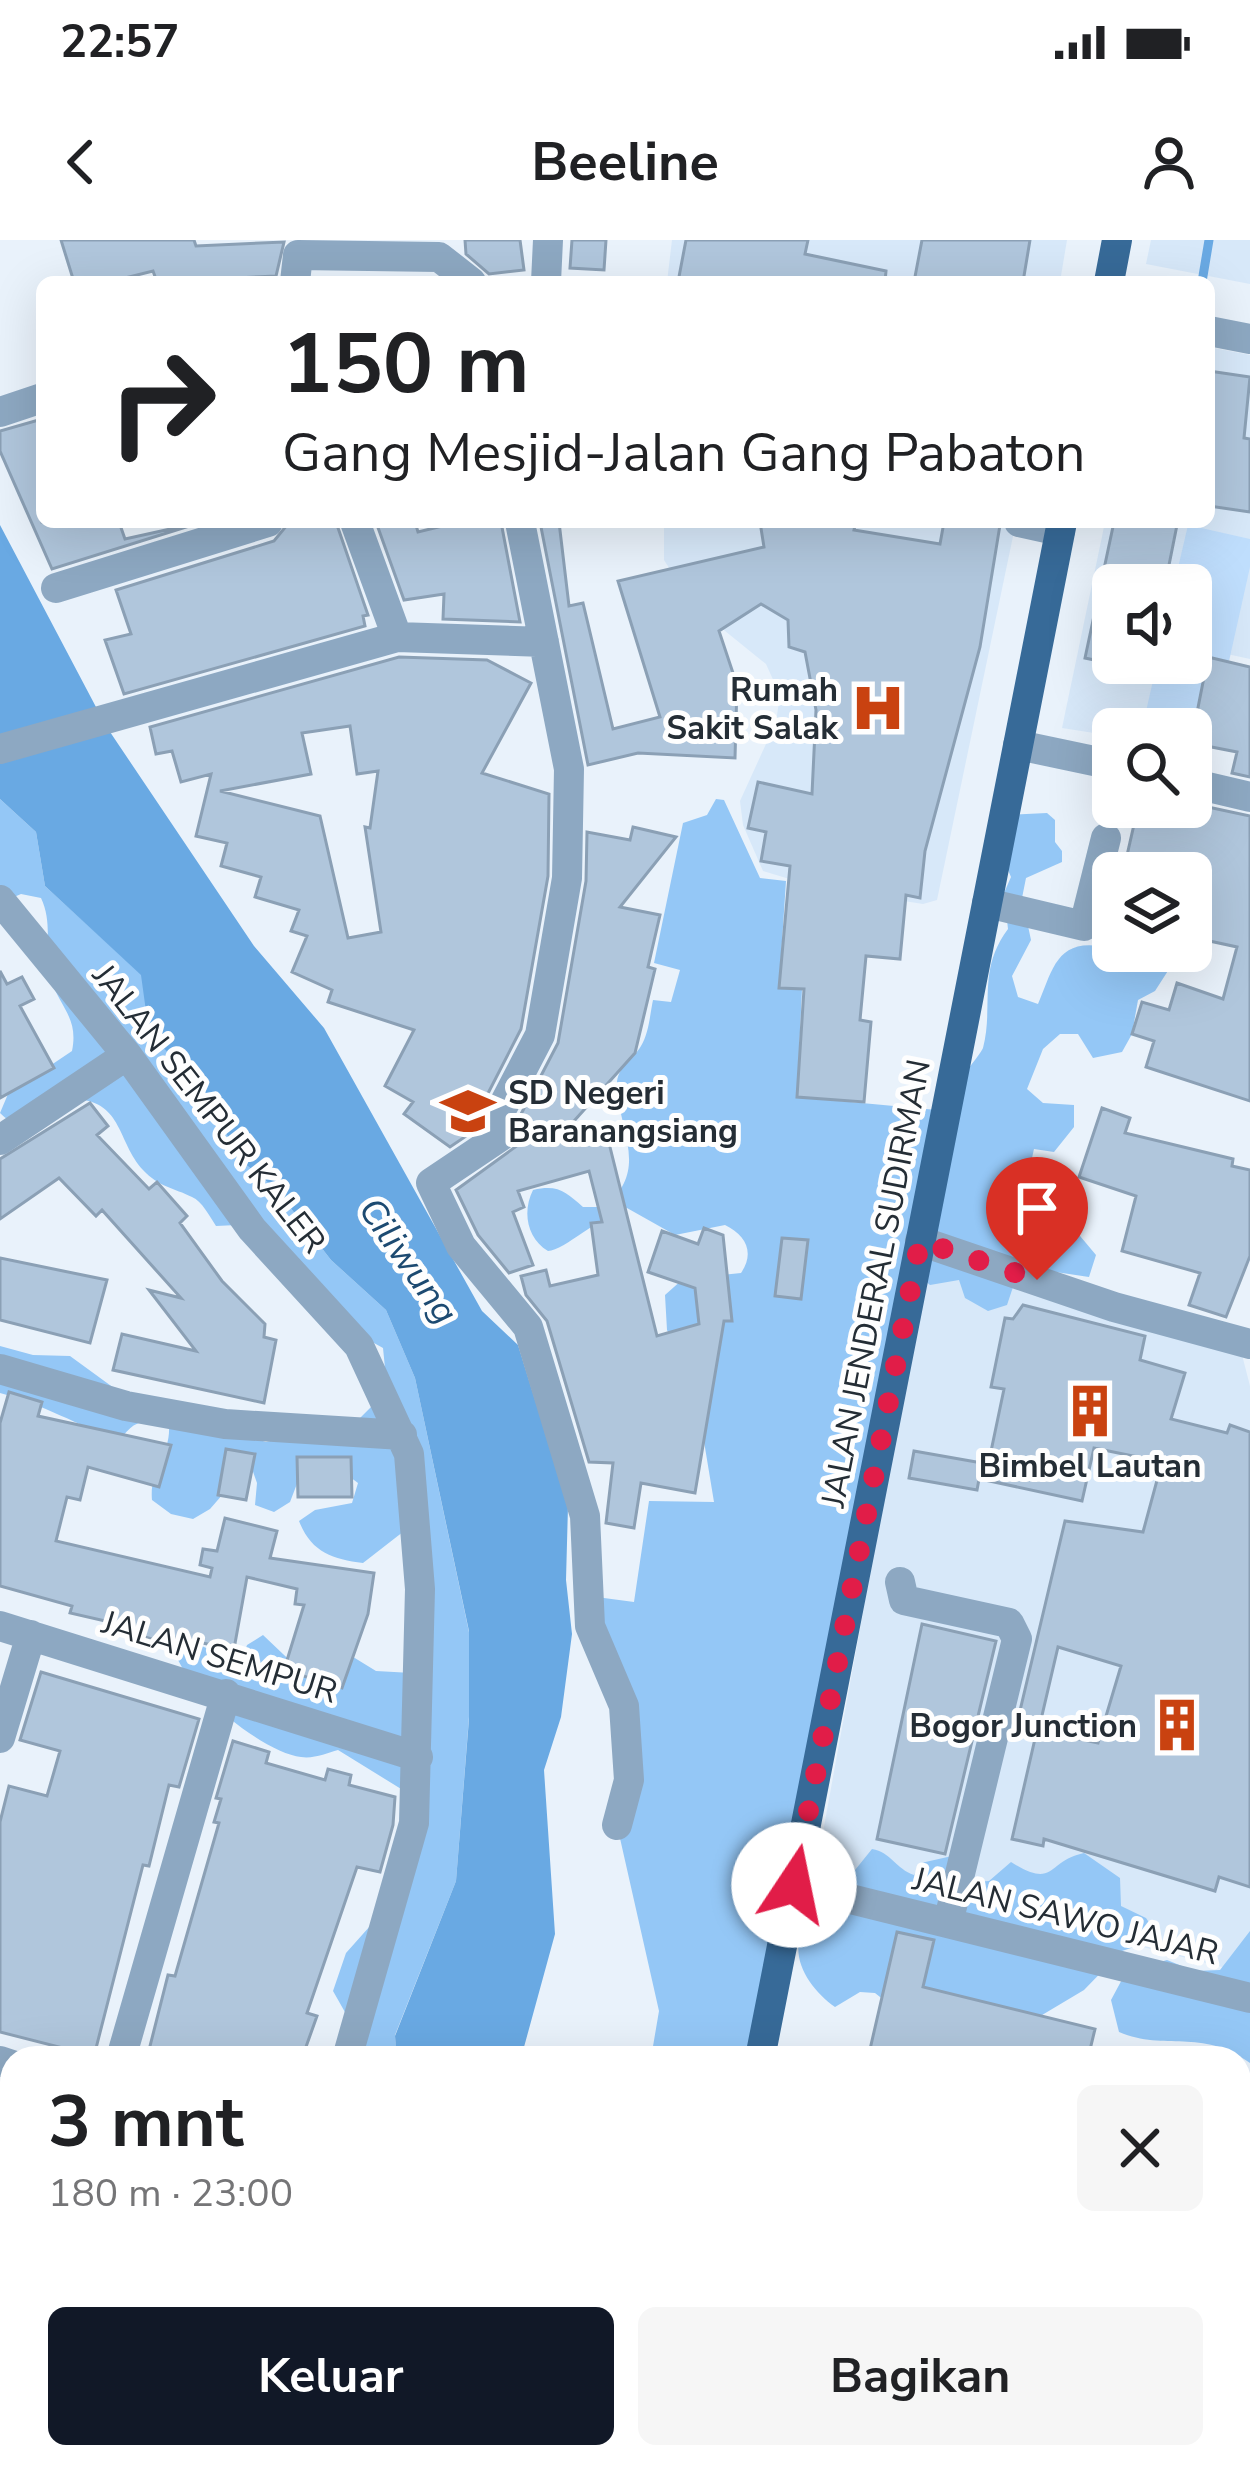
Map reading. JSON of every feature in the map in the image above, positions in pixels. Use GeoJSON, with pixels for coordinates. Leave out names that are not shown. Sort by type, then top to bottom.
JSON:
{"type":"FeatureCollection","features":[{"type":"Feature","properties":{"kind":"main road"},"geometry":{"type":"LineString","coordinates":[[1110,276],[1117,240]]}},
{"type":"Feature","properties":{"kind":"main road","name":"JALAN JENDERAL SUDIRMAN"},"geometry":{"type":"LineString","coordinates":[[762,2046],[1061,528]]}},
{"type":"Feature","properties":{"kind":"street"},"geometry":{"type":"LineString","coordinates":[[546,276],[548,240]]}},
{"type":"Feature","properties":{"kind":"street"},"geometry":{"type":"LineString","coordinates":[[296,276],[298,255],[438,249],[465,276]]}},
{"type":"Feature","properties":{"kind":"street"},"geometry":{"type":"LineString","coordinates":[[1215,332],[1250,339]]}},
{"type":"Feature","properties":{"kind":"street"},"geometry":{"type":"LineString","coordinates":[[0,412],[36,400]]}},
{"type":"Feature","properties":{"kind":"street"},"geometry":{"type":"LineString","coordinates":[[56,588],[249,528]]}},
{"type":"Feature","properties":{"kind":"street"},"geometry":{"type":"LineString","coordinates":[[357,528],[397,637]]}},
{"type":"Feature","properties":{"kind":"street"},"geometry":{"type":"LineString","coordinates":[[521,528],[569,769],[567,878],[540,1035],[499,1114],[501,1136],[431,1183],[461,1246],[528,1327],[585,1516],[590,1626],[624,1706],[629,1780],[617,1825]]}},
{"type":"Feature","properties":{"kind":"street"},"geometry":{"type":"LineString","coordinates":[[0,749],[397,637],[544,642]]}},
{"type":"Feature","properties":{"kind":"street"},"geometry":{"type":"LineString","coordinates":[[1018,745],[1092,761]]}},
{"type":"Feature","properties":{"kind":"street"},"geometry":{"type":"LineString","coordinates":[[1212,788],[1250,797]]}},
{"type":"Feature","properties":{"kind":"street"},"geometry":{"type":"LineString","coordinates":[[987,902],[1084,926],[1106,838]]}},
{"type":"Feature","properties":{"kind":"street","name":"JALAN SEMPUR KALER"},"geometry":{"type":"LineString","coordinates":[[0,900],[127,1055],[241,1215],[359,1346],[402,1435],[418,1521],[414,1823],[399,1889],[350,2046]]}},
{"type":"Feature","properties":{"kind":"street"},"geometry":{"type":"LineString","coordinates":[[0,1140],[127,1055]]}},
{"type":"Feature","properties":{"kind":"street"},"geometry":{"type":"LineString","coordinates":[[920,1241],[1114,1307],[1248,1337]]}},
{"type":"Feature","properties":{"kind":"street"},"geometry":{"type":"LineString","coordinates":[[0,1369],[126,1406],[225,1424],[402,1435]]}},
{"type":"Feature","properties":{"kind":"street"},"geometry":{"type":"LineString","coordinates":[[900,1582],[904,1600],[1009,1623],[1017,1639],[948,1923]]}},
{"type":"Feature","properties":{"kind":"street","name":"JALAN SEMPUR"},"geometry":{"type":"LineString","coordinates":[[0,1626],[418,1757]]}},
{"type":"Feature","properties":{"kind":"street"},"geometry":{"type":"LineString","coordinates":[[0,1738],[31,1635]]}},
{"type":"Feature","properties":{"kind":"street"},"geometry":{"type":"LineString","coordinates":[[125,2046],[226,1694]]}},
{"type":"Feature","properties":{"kind":"street","name":"JALAN SAWO JAJAR"},"geometry":{"type":"LineString","coordinates":[[794,1885],[1250,1998]]}},
{"type":"Feature","properties":{"kind":"shaded area"},"geometry":{"type":"Polygon","coordinates":[[[672,240],[1067,240],[1061,276],[668,276],[672,240]]]}},
{"type":"Feature","properties":{"kind":"shaded area"},"geometry":{"type":"Polygon","coordinates":[[[1151,240],[1250,240],[1250,284],[1146,264],[1151,240]]]}},
{"type":"Feature","properties":{"kind":"shaded area"},"geometry":{"type":"Polygon","coordinates":[[[1215,348],[1250,355],[1250,659],[1212,651],[1212,564],[1096,564],[1104,528],[1215,528],[1215,348]]]}},
{"type":"Feature","properties":{"kind":"shaded area","name":"Rumah Sakit Salak"},"geometry":{"type":"Polygon","coordinates":[[[664,528],[1015,528],[937,900],[923,904],[816,887],[763,871],[743,825],[740,801],[776,722],[780,695],[766,664],[693,605],[664,560],[664,528]]]}},
{"type":"Feature","properties":{"kind":"shaded area"},"geometry":{"type":"Polygon","coordinates":[[[1187,528],[1250,539],[1250,567],[1212,738],[1212,708],[1147,708],[1152,684],[1212,684],[1212,564],[1179,564],[1187,528]]]}},
{"type":"Feature","properties":{"kind":"shaded area"},"geometry":{"type":"Polygon","coordinates":[[[1092,584],[1092,684],[1186,684],[1174,708],[1092,708],[1092,733],[1062,728],[1092,584]]]}},
{"type":"Feature","properties":{"kind":"shaded area"},"geometry":{"type":"Polygon","coordinates":[[[0,799],[36,832],[45,886],[142,975],[150,1033],[205,1091],[239,1159],[275,1188],[331,1260],[386,1310],[415,1378],[469,1632],[469,1717],[456,1881],[395,2035],[396,2046],[359,2046],[333,1991],[346,1953],[387,1907],[406,1792],[338,1750],[301,1757],[267,1744],[209,1700],[181,1666],[175,1651],[191,1641],[241,1664],[247,1645],[263,1635],[303,1673],[345,1652],[376,1671],[412,1673],[408,1528],[363,1563],[332,1556],[316,1547],[299,1521],[315,1510],[352,1503],[358,1483],[342,1471],[303,1468],[290,1502],[274,1512],[255,1505],[257,1483],[250,1463],[210,1509],[193,1519],[171,1514],[152,1500],[169,1425],[141,1422],[120,1440],[0,1393],[0,1346],[33,1355],[70,1356],[129,1399],[266,1442],[358,1420],[371,1407],[385,1368],[383,1348],[365,1338],[237,1225],[216,1226],[196,1199],[149,1176],[103,1108],[77,1099],[50,1122],[31,1128],[0,1113],[8,1094],[72,1051],[73,1029],[50,977],[47,918],[41,898],[21,894],[0,903],[0,799]]]}},
{"type":"Feature","properties":{"kind":"shaded area"},"geometry":{"type":"Polygon","coordinates":[[[716,799],[724,800],[760,878],[786,881],[779,987],[802,989],[797,1097],[937,1110],[976,1059],[986,1033],[993,959],[1008,929],[1004,893],[1011,877],[1000,851],[1005,815],[1047,813],[1055,820],[1055,842],[1062,851],[1062,862],[1026,878],[1022,898],[1031,940],[1012,976],[1018,997],[1038,1004],[1064,953],[1085,945],[1092,946],[1092,972],[1167,972],[1155,991],[1138,1000],[1132,1034],[1122,1052],[1093,1058],[1078,1034],[1060,1034],[1043,1049],[1027,1089],[1043,1103],[1074,1105],[1074,1127],[1054,1152],[1034,1149],[1026,1185],[1036,1191],[1064,1178],[1083,1196],[1083,1207],[1070,1224],[1096,1255],[1089,1277],[1049,1271],[1014,1284],[1007,1305],[988,1311],[965,1298],[959,1280],[930,1285],[923,1279],[763,2046],[653,2046],[659,2011],[617,1825],[629,1782],[589,1596],[634,1602],[649,1501],[714,1502],[695,1387],[667,1330],[665,1295],[683,1279],[741,1273],[748,1252],[743,1239],[725,1225],[675,1235],[627,1208],[548,1251],[528,1224],[533,1190],[555,1189],[583,1207],[604,1207],[626,1179],[629,1150],[617,1079],[644,1041],[653,1000],[671,1002],[680,970],[654,963],[683,823],[707,815],[716,799]]]}},
{"type":"Feature","properties":{"kind":"shaded area"},"geometry":{"type":"Polygon","coordinates":[[[929,1250],[1240,1347],[1250,1386],[1250,1974],[817,1865],[929,1250]]]}},
{"type":"Feature","properties":{"kind":"shaded area"},"geometry":{"type":"Polygon","coordinates":[[[872,1849],[914,1875],[921,1863],[952,1856],[974,1882],[989,1881],[1011,1862],[1044,1874],[1084,1853],[1120,1878],[1121,1906],[1146,1918],[1154,1930],[1149,1942],[1122,1951],[1084,1990],[1022,2027],[899,2012],[875,1993],[860,1992],[835,2007],[808,1979],[799,1942],[811,1917],[850,1889],[851,1875],[872,1849]]]}},
{"type":"Feature","properties":{"kind":"shaded area"},"geometry":{"type":"Polygon","coordinates":[[[1250,1931],[1250,2046],[1152,2040],[1119,2032],[1111,2000],[1126,1972],[1167,1960],[1194,1971],[1220,1970],[1250,1931]]]}},
{"type":"Feature","properties":{"kind":"water","name":"Ciliwung"},"geometry":{"type":"Polygon","coordinates":[[[0,525],[106,726],[254,946],[324,1028],[482,1311],[518,1345],[568,1506],[566,1580],[572,1634],[561,1717],[544,1770],[555,1934],[524,2046],[396,2046],[395,2036],[456,1881],[469,1719],[469,1631],[415,1378],[386,1310],[331,1260],[275,1188],[239,1159],[205,1091],[149,1033],[141,975],[45,886],[36,832],[0,799],[0,525]]]}},
{"type":"Feature","properties":{"kind":"building"},"geometry":{"type":"Polygon","coordinates":[[[61,240],[194,240],[196,246],[284,242],[276,276],[155,276],[153,271],[133,276],[72,276],[61,240]]]}},
{"type":"Feature","properties":{"kind":"building"},"geometry":{"type":"Polygon","coordinates":[[[465,240],[520,240],[524,270],[489,274],[466,254],[465,240]]]}},
{"type":"Feature","properties":{"kind":"building"},"geometry":{"type":"Polygon","coordinates":[[[572,240],[606,240],[604,270],[570,268],[572,240]]]}},
{"type":"Feature","properties":{"kind":"building"},"geometry":{"type":"Polygon","coordinates":[[[686,240],[808,240],[805,254],[886,271],[886,276],[679,276],[686,240]]]}},
{"type":"Feature","properties":{"kind":"building"},"geometry":{"type":"Polygon","coordinates":[[[922,240],[1030,240],[1024,276],[915,276],[922,240]]]}},
{"type":"Feature","properties":{"kind":"building"},"geometry":{"type":"Polygon","coordinates":[[[1215,372],[1250,377],[1244,438],[1250,439],[1250,512],[1215,507],[1215,372]]]}},
{"type":"Feature","properties":{"kind":"building"},"geometry":{"type":"Polygon","coordinates":[[[36,421],[36,528],[121,528],[125,539],[183,528],[52,569],[0,451],[0,431],[36,421]]]}},
{"type":"Feature","properties":{"kind":"building"},"geometry":{"type":"Polygon","coordinates":[[[285,528],[338,528],[368,615],[363,616],[365,626],[124,694],[105,640],[131,634],[116,590],[274,541],[285,528]]]}},
{"type":"Feature","properties":{"kind":"building"},"geometry":{"type":"Polygon","coordinates":[[[378,528],[417,528],[418,532],[502,528],[520,622],[443,619],[444,594],[404,600],[378,528]]]}},
{"type":"Feature","properties":{"kind":"building","name":"Rumah Sakit Salak"},"geometry":{"type":"Polygon","coordinates":[[[541,528],[560,528],[569,606],[583,603],[613,729],[660,717],[618,581],[764,547],[761,528],[854,528],[940,544],[943,528],[1000,528],[980,647],[925,851],[920,898],[906,895],[900,959],[866,956],[860,1020],[871,1022],[864,1102],[797,1097],[804,989],[779,988],[790,866],[761,861],[766,832],[748,828],[758,782],[812,794],[816,710],[805,652],[789,647],[788,620],[761,604],[719,631],[737,685],[735,758],[638,753],[588,765],[541,528]]]}},
{"type":"Feature","properties":{"kind":"building"},"geometry":{"type":"Polygon","coordinates":[[[1113,528],[1176,528],[1169,564],[1105,564],[1113,528]]]}},
{"type":"Feature","properties":{"kind":"building"},"geometry":{"type":"Polygon","coordinates":[[[1092,625],[1092,660],[1085,658],[1092,625]]]}},
{"type":"Feature","properties":{"kind":"building"},"geometry":{"type":"Polygon","coordinates":[[[399,657],[487,660],[531,683],[482,773],[549,794],[548,876],[521,1029],[482,1105],[481,1126],[450,1147],[404,1114],[413,1102],[385,1086],[414,1030],[328,1002],[332,990],[292,972],[307,936],[291,931],[299,910],[255,897],[261,877],[221,866],[227,843],[196,836],[211,774],[181,782],[172,751],[156,754],[150,727],[399,657]],[[350,726],[302,733],[311,774],[220,791],[320,816],[348,938],[381,932],[365,827],[370,828],[378,771],[357,774],[350,726]]]}},
{"type":"Feature","properties":{"kind":"building"},"geometry":{"type":"Polygon","coordinates":[[[1212,658],[1250,667],[1250,777],[1232,773],[1237,752],[1212,747],[1212,708],[1198,708],[1203,684],[1212,684],[1212,658]]]}},
{"type":"Feature","properties":{"kind":"building"},"geometry":{"type":"Polygon","coordinates":[[[1212,808],[1250,816],[1250,1101],[1146,1067],[1154,1041],[1132,1034],[1142,1002],[1169,1010],[1177,983],[1223,999],[1237,947],[1212,942],[1212,852],[1128,852],[1133,828],[1212,828],[1212,808]]]}},
{"type":"Feature","properties":{"kind":"building"},"geometry":{"type":"Polygon","coordinates":[[[633,827],[676,837],[620,907],[660,915],[648,967],[655,969],[635,1053],[557,1140],[605,1127],[657,1336],[699,1324],[695,1288],[648,1272],[662,1231],[698,1244],[704,1228],[723,1235],[732,1321],[724,1321],[695,1493],[641,1483],[634,1528],[606,1523],[613,1463],[589,1462],[547,1321],[526,1295],[521,1276],[546,1270],[550,1286],[598,1275],[591,1223],[602,1222],[589,1171],[518,1191],[524,1207],[513,1212],[533,1265],[509,1273],[478,1235],[456,1190],[518,1145],[519,1118],[558,1043],[586,881],[587,832],[630,840],[633,827]]]}},
{"type":"Feature","properties":{"kind":"building"},"geometry":{"type":"Polygon","coordinates":[[[0,971],[7,984],[22,977],[34,999],[20,1006],[54,1068],[0,1098],[0,971]]]}},
{"type":"Feature","properties":{"kind":"building"},"geometry":{"type":"Polygon","coordinates":[[[90,1103],[108,1126],[97,1135],[149,1189],[157,1182],[187,1216],[180,1223],[222,1281],[265,1324],[264,1337],[276,1340],[264,1403],[113,1370],[122,1334],[196,1351],[149,1290],[181,1298],[102,1210],[96,1216],[59,1178],[0,1219],[0,1159],[90,1103]]]}},
{"type":"Feature","properties":{"kind":"building"},"geometry":{"type":"Polygon","coordinates":[[[1102,1108],[1130,1118],[1125,1133],[1233,1159],[1232,1166],[1250,1170],[1250,1256],[1226,1317],[1189,1305],[1200,1273],[1122,1251],[1136,1196],[1079,1177],[1102,1108]]]}},
{"type":"Feature","properties":{"kind":"building"},"geometry":{"type":"Polygon","coordinates":[[[782,1238],[808,1240],[801,1299],[775,1296],[782,1238]]]}},
{"type":"Feature","properties":{"kind":"building"},"geometry":{"type":"Polygon","coordinates":[[[0,1258],[107,1280],[90,1343],[0,1320],[0,1258]]]}},
{"type":"Feature","properties":{"kind":"building"},"geometry":{"type":"Polygon","coordinates":[[[1023,1305],[1145,1336],[1140,1360],[1185,1373],[1171,1419],[1227,1433],[1230,1425],[1250,1432],[1250,1887],[1219,1877],[1215,1891],[1044,1839],[1043,1846],[1012,1839],[1037,1730],[1098,1743],[1121,1666],[1058,1647],[1040,1724],[1018,1719],[1065,1521],[1143,1532],[1162,1462],[1094,1448],[1082,1501],[985,1480],[1004,1389],[991,1387],[1005,1318],[1013,1319],[1023,1305]]]}},
{"type":"Feature","properties":{"kind":"building"},"geometry":{"type":"Polygon","coordinates":[[[9,1392],[42,1402],[38,1416],[171,1445],[159,1487],[88,1467],[80,1500],[67,1497],[56,1541],[210,1577],[212,1568],[200,1565],[203,1549],[217,1551],[225,1518],[277,1531],[270,1558],[374,1573],[368,1614],[342,1688],[284,1670],[304,1605],[295,1604],[297,1589],[247,1577],[234,1649],[165,1636],[163,1642],[126,1632],[127,1626],[70,1613],[72,1606],[0,1586],[0,1423],[9,1392]]]}},
{"type":"Feature","properties":{"kind":"building"},"geometry":{"type":"Polygon","coordinates":[[[226,1449],[255,1454],[246,1500],[218,1495],[226,1449]]]}},
{"type":"Feature","properties":{"kind":"building"},"geometry":{"type":"Polygon","coordinates":[[[914,1451],[982,1463],[977,1490],[909,1478],[914,1451]]]}},
{"type":"Feature","properties":{"kind":"building"},"geometry":{"type":"Polygon","coordinates":[[[297,1457],[351,1457],[352,1497],[298,1497],[297,1457]]]}},
{"type":"Feature","properties":{"kind":"building"},"geometry":{"type":"Polygon","coordinates":[[[922,1624],[996,1641],[945,1854],[877,1839],[922,1624]]]}},
{"type":"Feature","properties":{"kind":"building"},"geometry":{"type":"Polygon","coordinates":[[[41,1672],[199,1719],[179,1787],[169,1785],[149,1866],[143,1865],[97,2046],[55,2046],[0,2032],[0,1822],[9,1786],[47,1796],[60,1751],[20,1740],[41,1672]]]}},
{"type":"Feature","properties":{"kind":"building"},"geometry":{"type":"Polygon","coordinates":[[[233,1741],[269,1752],[266,1763],[325,1780],[328,1769],[351,1775],[349,1785],[395,1797],[380,1872],[357,1867],[307,2013],[317,2016],[306,2046],[150,2046],[168,1975],[175,1976],[219,1823],[214,1822],[221,1799],[216,1798],[233,1741]]]}},
{"type":"Feature","properties":{"kind":"building"},"geometry":{"type":"Polygon","coordinates":[[[897,1932],[934,1940],[923,1987],[1095,2029],[1091,2046],[871,2046],[897,1932]]]}},
{"type":"Feature","properties":{"kind":"waterway"},"geometry":{"type":"LineString","coordinates":[[1203,276],[1209,240]]}},
{"type":"Feature","properties":{"kind":"place","name":"Rumah Sakit Salak"},"geometry":{"type":"Point","coordinates":[878,708]}},
{"type":"Feature","properties":{"kind":"place","name":"SD Negeri Baranangsiang"},"geometry":{"type":"Point","coordinates":[468,1111]}},
{"type":"Feature","properties":{"kind":"place","name":"Bimbel Lautan"},"geometry":{"type":"Point","coordinates":[1090,1411]}},
{"type":"Feature","properties":{"kind":"place","name":"Bogor Junction"},"geometry":{"type":"Point","coordinates":[1177,1725]}},
{"type":"Feature","properties":{"kind":"route"},"geometry":{"type":"LineString","coordinates":[[794,1885],[920,1241],[1037,1280]]}}]}
